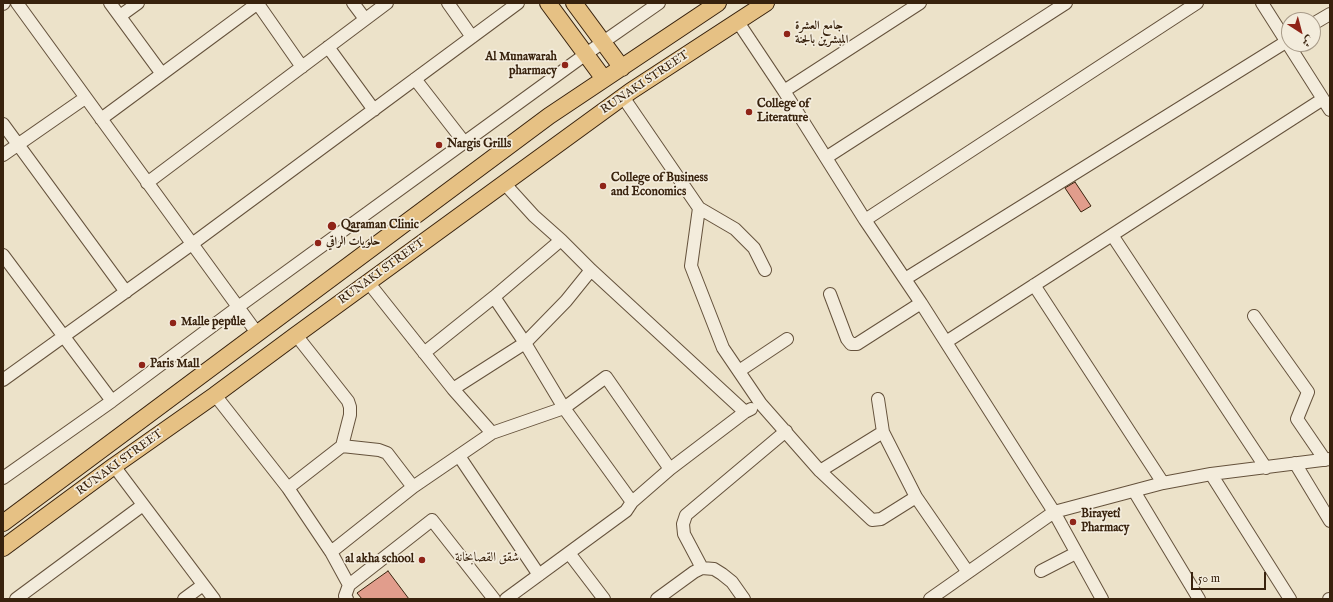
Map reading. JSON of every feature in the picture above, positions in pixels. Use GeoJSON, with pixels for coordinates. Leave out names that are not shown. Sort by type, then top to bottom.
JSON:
{"type":"FeatureCollection","features":[{"type":"Feature","properties":{"kind":"main road"},"geometry":{"type":"LineString","coordinates":[[548,3],[604,79]]}},
{"type":"Feature","properties":{"kind":"main road"},"geometry":{"type":"LineString","coordinates":[[574,3],[622,68]]}},
{"type":"Feature","properties":{"kind":"main road","name":"RUNAKI STREET"},"geometry":{"type":"LineString","coordinates":[[3,523],[549,116],[718,3]]}},
{"type":"Feature","properties":{"kind":"main road","name":"RUNAKI STREET"},"geometry":{"type":"LineString","coordinates":[[5,547],[114,466],[215,395],[623,97],[766,3]]}},
{"type":"Feature","properties":{"kind":"main road"},"geometry":{"type":"LineString","coordinates":[[135,424],[148,442]]}},
{"type":"Feature","properties":{"kind":"street"},"geometry":{"type":"LineString","coordinates":[[17,3],[84,98],[101,119],[257,333]]}},
{"type":"Feature","properties":{"kind":"street"},"geometry":{"type":"LineString","coordinates":[[110,3],[162,74]]}},
{"type":"Feature","properties":{"kind":"street"},"geometry":{"type":"LineString","coordinates":[[120,16],[138,3]]}},
{"type":"Feature","properties":{"kind":"street"},"geometry":{"type":"LineString","coordinates":[[101,119],[258,3],[302,67]]}},
{"type":"Feature","properties":{"kind":"street"},"geometry":{"type":"LineString","coordinates":[[353,3],[365,19]]}},
{"type":"Feature","properties":{"kind":"street"},"geometry":{"type":"LineString","coordinates":[[147,183],[387,3]]}},
{"type":"Feature","properties":{"kind":"street"},"geometry":{"type":"LineString","coordinates":[[448,3],[472,37]]}},
{"type":"Feature","properties":{"kind":"street"},"geometry":{"type":"LineString","coordinates":[[3,380],[192,244],[518,3]]}},
{"type":"Feature","properties":{"kind":"street"},"geometry":{"type":"LineString","coordinates":[[3,478],[112,401],[464,142],[659,3]]}},
{"type":"Feature","properties":{"kind":"street"},"geometry":{"type":"LineString","coordinates":[[784,91],[920,3]]}},
{"type":"Feature","properties":{"kind":"street"},"geometry":{"type":"LineString","coordinates":[[828,158],[1066,3]]}},
{"type":"Feature","properties":{"kind":"street"},"geometry":{"type":"LineString","coordinates":[[865,220],[1197,3]]}},
{"type":"Feature","properties":{"kind":"street"},"geometry":{"type":"LineString","coordinates":[[1262,3],[1281,31]]}},
{"type":"Feature","properties":{"kind":"street"},"geometry":{"type":"LineString","coordinates":[[1321,19],[1330,14]]}},
{"type":"Feature","properties":{"kind":"street"},"geometry":{"type":"LineString","coordinates":[[738,22],[828,158],[865,220],[921,303],[1054,512],[1102,599]]}},
{"type":"Feature","properties":{"kind":"street"},"geometry":{"type":"LineString","coordinates":[[905,279],[1281,45]]}},
{"type":"Feature","properties":{"kind":"street"},"geometry":{"type":"LineString","coordinates":[[328,47],[374,110]]}},
{"type":"Feature","properties":{"kind":"street"},"geometry":{"type":"LineString","coordinates":[[1295,52],[1330,110]]}},
{"type":"Feature","properties":{"kind":"street"},"geometry":{"type":"LineString","coordinates":[[416,79],[464,142]]}},
{"type":"Feature","properties":{"kind":"street"},"geometry":{"type":"LineString","coordinates":[[623,97],[700,208],[735,229],[754,248],[765,270]]}},
{"type":"Feature","properties":{"kind":"street"},"geometry":{"type":"LineString","coordinates":[[3,155],[84,98]]}},
{"type":"Feature","properties":{"kind":"street"},"geometry":{"type":"LineString","coordinates":[[946,342],[1323,99]]}},
{"type":"Feature","properties":{"kind":"street"},"geometry":{"type":"LineString","coordinates":[[3,124],[126,292]]}},
{"type":"Feature","properties":{"kind":"street"},"geometry":{"type":"LineString","coordinates":[[504,184],[534,216],[591,270],[745,412]]}},
{"type":"Feature","properties":{"kind":"street"},"geometry":{"type":"LineString","coordinates":[[700,208],[691,266],[723,348],[761,404],[820,471],[872,520],[881,519],[916,497]]}},
{"type":"Feature","properties":{"kind":"street"},"geometry":{"type":"LineString","coordinates":[[1112,235],[1266,468]]}},
{"type":"Feature","properties":{"kind":"street"},"geometry":{"type":"LineString","coordinates":[[424,353],[494,297],[560,240]]}},
{"type":"Feature","properties":{"kind":"street"},"geometry":{"type":"LineString","coordinates":[[3,255],[112,401]]}},
{"type":"Feature","properties":{"kind":"street"},"geometry":{"type":"LineString","coordinates":[[453,389],[525,343],[566,301],[591,270]]}},
{"type":"Feature","properties":{"kind":"street"},"geometry":{"type":"LineString","coordinates":[[368,282],[453,389],[492,432]]}},
{"type":"Feature","properties":{"kind":"street"},"geometry":{"type":"LineString","coordinates":[[1034,285],[1163,483]]}},
{"type":"Feature","properties":{"kind":"street"},"geometry":{"type":"LineString","coordinates":[[830,294],[847,340],[851,344],[857,344],[921,303]]}},
{"type":"Feature","properties":{"kind":"street"},"geometry":{"type":"LineString","coordinates":[[494,297],[525,343],[564,408],[632,502]]}},
{"type":"Feature","properties":{"kind":"street"},"geometry":{"type":"LineString","coordinates":[[1254,316],[1308,392],[1296,419],[1327,459]]}},
{"type":"Feature","properties":{"kind":"street"},"geometry":{"type":"LineString","coordinates":[[288,488],[342,446],[350,415],[348,401],[296,335]]}},
{"type":"Feature","properties":{"kind":"street"},"geometry":{"type":"LineString","coordinates":[[739,371],[787,339]]}},
{"type":"Feature","properties":{"kind":"street"},"geometry":{"type":"LineString","coordinates":[[331,552],[413,487],[492,432],[564,408],[606,377],[670,469]]}},
{"type":"Feature","properties":{"kind":"street"},"geometry":{"type":"LineString","coordinates":[[215,395],[288,488],[331,552],[349,585]]}},
{"type":"Feature","properties":{"kind":"street"},"geometry":{"type":"LineString","coordinates":[[878,399],[883,432],[916,497],[967,571]]}},
{"type":"Feature","properties":{"kind":"street"},"geometry":{"type":"LineString","coordinates":[[506,599],[626,511],[632,502],[670,469],[745,412],[761,404]]}},
{"type":"Feature","properties":{"kind":"street"},"geometry":{"type":"LineString","coordinates":[[702,568],[684,534],[683,524],[686,516],[786,431]]}},
{"type":"Feature","properties":{"kind":"street"},"geometry":{"type":"LineString","coordinates":[[820,471],[883,432]]}},
{"type":"Feature","properties":{"kind":"street"},"geometry":{"type":"LineString","coordinates":[[342,446],[379,450],[387,453],[413,487]]}},
{"type":"Feature","properties":{"kind":"street"},"geometry":{"type":"LineString","coordinates":[[459,456],[540,575]]}},
{"type":"Feature","properties":{"kind":"street"},"geometry":{"type":"LineString","coordinates":[[930,599],[967,571],[1054,512],[1163,483],[1211,474],[1327,459]]}},
{"type":"Feature","properties":{"kind":"street"},"geometry":{"type":"LineString","coordinates":[[1295,463],[1330,521]]}},
{"type":"Feature","properties":{"kind":"street"},"geometry":{"type":"LineString","coordinates":[[114,466],[214,599]]}},
{"type":"Feature","properties":{"kind":"street"},"geometry":{"type":"LineString","coordinates":[[1211,474],[1290,599]]}},
{"type":"Feature","properties":{"kind":"street"},"geometry":{"type":"LineString","coordinates":[[1134,491],[1199,599]]}},
{"type":"Feature","properties":{"kind":"street"},"geometry":{"type":"LineString","coordinates":[[16,599],[143,505]]}},
{"type":"Feature","properties":{"kind":"street"},"geometry":{"type":"LineString","coordinates":[[347,599],[344,596],[349,585],[432,520],[494,599]]}},
{"type":"Feature","properties":{"kind":"street"},"geometry":{"type":"LineString","coordinates":[[569,553],[604,599]]}},
{"type":"Feature","properties":{"kind":"street"},"geometry":{"type":"LineString","coordinates":[[1041,571],[1076,553]]}},
{"type":"Feature","properties":{"kind":"street"},"geometry":{"type":"LineString","coordinates":[[657,599],[694,572],[702,568],[714,569],[722,574],[732,582],[744,599]]}},
{"type":"Feature","properties":{"kind":"street"},"geometry":{"type":"LineString","coordinates":[[184,599],[203,585]]}},
{"type":"Feature","properties":{"kind":"building"},"geometry":{"type":"Polygon","coordinates":[[[1075,182],[1091,206],[1081,212],[1065,188],[1075,182]]]}},
{"type":"Feature","properties":{"kind":"building"},"geometry":{"type":"Polygon","coordinates":[[[388,571],[409,599],[362,599],[357,593],[388,571]]]}},
{"type":"Feature","properties":{"kind":"place","name":"جامع العشرة المبشرين بالجنة"},"geometry":{"type":"Point","coordinates":[787,34]}},
{"type":"Feature","properties":{"kind":"place","name":"Al Munawarah pharmacy"},"geometry":{"type":"Point","coordinates":[565,65]}},
{"type":"Feature","properties":{"kind":"place","name":"College of Literature"},"geometry":{"type":"Point","coordinates":[749,112]}},
{"type":"Feature","properties":{"kind":"place","name":"Nargis Grills"},"geometry":{"type":"Point","coordinates":[439,145]}},
{"type":"Feature","properties":{"kind":"place","name":"College of Business and Economics"},"geometry":{"type":"Point","coordinates":[603,186]}},
{"type":"Feature","properties":{"kind":"place","name":"Qaraman Clinic"},"geometry":{"type":"Point","coordinates":[332,226]}},
{"type":"Feature","properties":{"kind":"place","name":"حلويات الراقي"},"geometry":{"type":"Point","coordinates":[318,243]}},
{"type":"Feature","properties":{"kind":"place","name":"Malle pepûle"},"geometry":{"type":"Point","coordinates":[173,323]}},
{"type":"Feature","properties":{"kind":"place","name":"Paris Mall"},"geometry":{"type":"Point","coordinates":[142,365]}},
{"type":"Feature","properties":{"kind":"place","name":"Birayetî Pharmacy"},"geometry":{"type":"Point","coordinates":[1073,522]}},
{"type":"Feature","properties":{"kind":"place","name":"al akha school"},"geometry":{"type":"Point","coordinates":[422,560]}},
{"type":"Feature","properties":{"kind":"district","name":"شقق القصابخانة"},"geometry":{"type":"Point","coordinates":[487,558]}}]}
